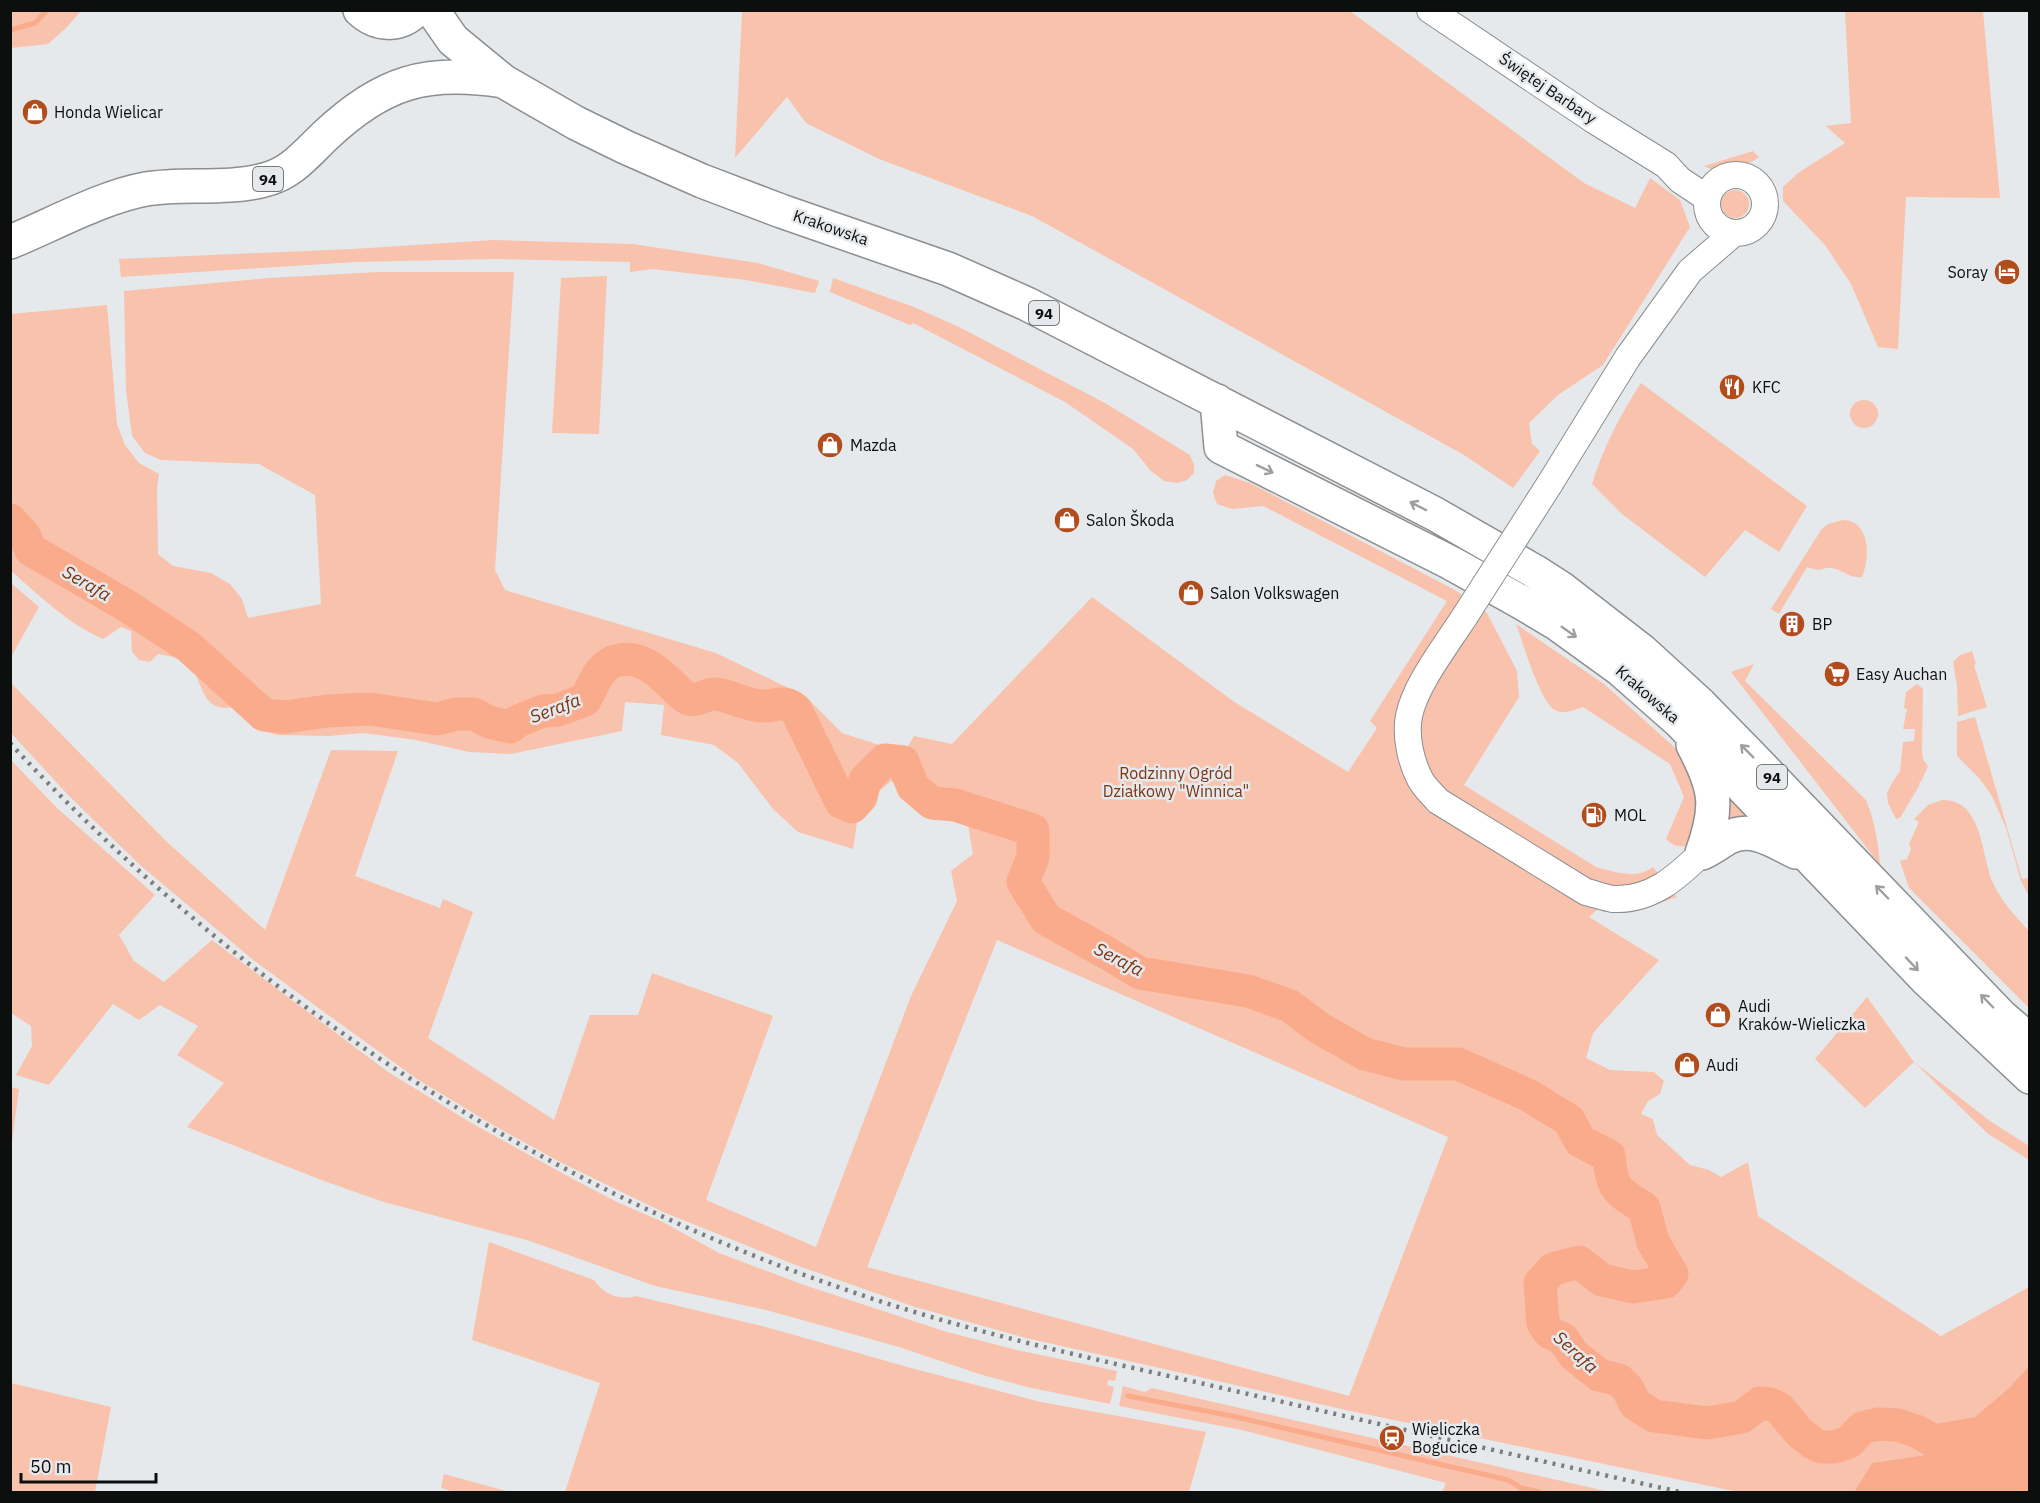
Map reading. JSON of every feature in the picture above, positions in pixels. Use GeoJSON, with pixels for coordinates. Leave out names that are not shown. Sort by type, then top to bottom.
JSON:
{"type":"FeatureCollection","features":[{"type":"Feature","properties":{"kind":"main road"},"geometry":{"type":"LineString","coordinates":[[360,10],[368,17],[381,22],[396,22],[418,14]]}},
{"type":"Feature","properties":{"kind":"main road","name":"Krakowska"},"geometry":{"type":"LineString","coordinates":[[418,14],[503,81],[624,147],[702,181],[781,211],[948,269],[1027,304],[1470,533],[1562,589],[1668,674],[1740,745],[2001,1016],[2030,1041]]}},
{"type":"Feature","properties":{"kind":"main road","name":"94"},"geometry":{"type":"LineString","coordinates":[[10,242],[103,202],[146,189],[264,180],[298,163],[342,119],[368,101],[409,82],[430,77],[450,76],[503,81]]}},
{"type":"Feature","properties":{"kind":"main road","name":"Krakowska"},"geometry":{"type":"LineString","coordinates":[[1217,401],[1221,447],[1441,557],[1519,600],[1622,670],[1680,722],[1927,980],[2030,1077]]}},
{"type":"Feature","properties":{"kind":"main road"},"geometry":{"type":"LineString","coordinates":[[1680,722],[1706,770],[1710,783],[1714,812],[1711,829],[1702,853]]}},
{"type":"Feature","properties":{"kind":"main road"},"geometry":{"type":"LineString","coordinates":[[1702,853],[1728,838],[1740,834],[1757,833],[1814,861]]}},
{"type":"Feature","properties":{"kind":"street","name":"Świętej Barbary"},"geometry":{"type":"LineString","coordinates":[[1430,10],[1592,119],[1666,165],[1687,168],[1712,199]]}},
{"type":"Feature","properties":{"kind":"street"},"geometry":{"type":"LineString","coordinates":[[1690,271],[1712,199],[1727,176],[1744,175],[1755,182],[1763,192],[1766,205],[1761,219],[1750,230],[1734,233],[1690,271],[1628,357],[1419,689],[1408,717],[1408,740],[1421,781],[1438,801],[1586,892],[1613,899],[1639,896],[1669,884],[1702,853]]}},
{"type":"Feature","properties":{"kind":"street"},"geometry":{"type":"LineString","coordinates":[[1712,199],[1718,227],[1734,233]]}},
{"type":"Feature","properties":{"kind":"green space"},"geometry":{"type":"Polygon","coordinates":[[[14,10],[81,11],[48,44],[11,48],[11,12],[14,10]]]}},
{"type":"Feature","properties":{"kind":"green space"},"geometry":{"type":"Polygon","coordinates":[[[742,11],[1350,11],[1584,183],[1635,208],[1650,178],[1680,200],[1690,227],[1603,365],[1558,395],[1529,423],[1532,444],[1540,451],[1513,488],[1464,455],[1032,216],[879,159],[806,123],[787,97],[735,158],[742,11]]]}},
{"type":"Feature","properties":{"kind":"green space"},"geometry":{"type":"Polygon","coordinates":[[[1845,11],[1983,11],[2000,198],[1906,197],[1898,349],[1878,347],[1851,284],[1825,245],[1783,201],[1783,187],[1798,173],[1845,143],[1826,126],[1851,123],[1845,11]]]}},
{"type":"Feature","properties":{"kind":"green space"},"geometry":{"type":"Polygon","coordinates":[[[1753,151],[1759,157],[1739,167],[1718,170],[1704,166],[1753,151]]]}},
{"type":"Feature","properties":{"kind":"green space"},"geometry":{"type":"Polygon","coordinates":[[[1735,190],[1745,194],[1749,204],[1745,214],[1735,218],[1725,214],[1721,204],[1725,194],[1735,190]]]}},
{"type":"Feature","properties":{"kind":"green space"},"geometry":{"type":"Polygon","coordinates":[[[494,240],[633,244],[758,263],[819,281],[815,293],[746,280],[653,269],[630,272],[630,262],[494,259],[355,262],[121,277],[119,259],[352,249],[494,240]]]}},
{"type":"Feature","properties":{"kind":"green space","name":"Rodzinny Ogród Działkowy \"Winnica\""},"geometry":{"type":"Polygon","coordinates":[[[379,272],[514,272],[495,570],[505,590],[716,653],[805,696],[842,733],[904,753],[914,736],[952,744],[1092,597],[1233,701],[1348,772],[1377,728],[1370,721],[1447,601],[1263,506],[1232,509],[1217,504],[1213,493],[1216,481],[1225,475],[1250,483],[1455,590],[1487,613],[1517,671],[1519,697],[1464,785],[1596,867],[1618,873],[1633,874],[1653,867],[1677,897],[1641,910],[1597,910],[1589,917],[1659,960],[1593,1033],[1586,1058],[1610,1070],[1654,1072],[1664,1081],[1660,1094],[1648,1101],[1641,1114],[1653,1119],[1657,1135],[1690,1165],[1709,1170],[1721,1177],[1748,1162],[1758,1216],[1941,1336],[2029,1287],[2029,1366],[2009,1388],[1931,1454],[1872,1463],[1854,1492],[1738,1492],[1346,1410],[1026,1338],[915,1307],[793,1264],[663,1212],[560,1162],[417,1079],[252,959],[140,865],[69,796],[11,733],[11,683],[167,842],[265,930],[331,750],[398,751],[355,876],[440,908],[443,899],[473,912],[428,1038],[554,1120],[590,1015],[638,1015],[652,973],[773,1016],[706,1200],[816,1247],[911,996],[957,901],[951,871],[973,854],[967,819],[920,808],[891,781],[859,809],[853,849],[798,832],[773,809],[738,763],[714,745],[661,735],[664,705],[625,702],[622,731],[511,754],[469,752],[416,740],[364,733],[329,736],[277,735],[267,732],[247,706],[226,708],[213,704],[204,693],[189,660],[158,654],[150,662],[139,660],[132,652],[131,631],[121,627],[103,639],[90,633],[54,608],[11,571],[11,314],[107,305],[117,424],[125,445],[139,463],[159,474],[157,488],[158,554],[173,566],[211,573],[230,584],[242,599],[248,618],[321,604],[315,495],[259,464],[161,460],[145,453],[132,436],[126,390],[124,291],[269,278],[379,272]],[[997,940],[867,1267],[1349,1396],[1448,1137],[997,940]]]}},
{"type":"Feature","properties":{"kind":"green space"},"geometry":{"type":"Polygon","coordinates":[[[607,276],[599,434],[552,433],[561,278],[607,276]]]}},
{"type":"Feature","properties":{"kind":"green space"},"geometry":{"type":"Polygon","coordinates":[[[833,278],[914,307],[959,327],[1105,403],[1190,455],[1194,473],[1187,480],[1178,483],[1164,481],[1151,471],[1133,449],[1065,402],[913,323],[910,325],[830,292],[833,278]]]}},
{"type":"Feature","properties":{"kind":"green space"},"geometry":{"type":"Polygon","coordinates":[[[1641,383],[1807,506],[1779,552],[1745,530],[1705,577],[1622,514],[1592,484],[1613,432],[1641,383]]]}},
{"type":"Feature","properties":{"kind":"green space"},"geometry":{"type":"Polygon","coordinates":[[[1864,400],[1874,404],[1878,414],[1874,424],[1864,428],[1854,424],[1850,414],[1854,404],[1864,400]]]}},
{"type":"Feature","properties":{"kind":"green space"},"geometry":{"type":"Polygon","coordinates":[[[1842,520],[1858,526],[1866,541],[1865,569],[1862,577],[1854,577],[1832,568],[1819,570],[1807,567],[1779,614],[1771,609],[1821,530],[1828,524],[1842,520]]]}},
{"type":"Feature","properties":{"kind":"green space"},"geometry":{"type":"Polygon","coordinates":[[[11,583],[39,607],[11,657],[11,583]]]}},
{"type":"Feature","properties":{"kind":"green space"},"geometry":{"type":"Polygon","coordinates":[[[1516,624],[1604,684],[1684,756],[1706,790],[1696,843],[1680,846],[1666,839],[1684,797],[1670,764],[1583,707],[1565,712],[1555,710],[1549,705],[1527,657],[1516,624]]]}},
{"type":"Feature","properties":{"kind":"green space"},"geometry":{"type":"Polygon","coordinates":[[[1972,651],[1987,707],[1958,716],[1953,662],[1960,655],[1972,651]]]}},
{"type":"Feature","properties":{"kind":"green space"},"geometry":{"type":"Polygon","coordinates":[[[1754,664],[1745,681],[1866,800],[1876,832],[1880,865],[1731,672],[1754,664]]]}},
{"type":"Feature","properties":{"kind":"green space"},"geometry":{"type":"Polygon","coordinates":[[[1917,684],[1923,689],[1922,752],[1923,759],[1928,766],[1900,818],[1896,819],[1888,803],[1887,793],[1900,771],[1903,742],[1914,741],[1915,729],[1903,729],[1907,709],[1904,708],[1906,692],[1917,684]]]}},
{"type":"Feature","properties":{"kind":"green space"},"geometry":{"type":"Polygon","coordinates":[[[1975,717],[2022,879],[2029,878],[2029,896],[2021,881],[2006,828],[1992,796],[1979,778],[1957,756],[1957,722],[1975,717]]]}},
{"type":"Feature","properties":{"kind":"green space"},"geometry":{"type":"Polygon","coordinates":[[[10,759],[56,807],[155,895],[119,935],[134,961],[164,982],[212,940],[388,1072],[473,1124],[617,1202],[663,1222],[719,1253],[804,1285],[947,1332],[1017,1350],[1117,1371],[1115,1381],[1108,1380],[1107,1385],[1114,1387],[1110,1404],[1027,1387],[979,1374],[899,1347],[766,1310],[655,1286],[530,1241],[384,1202],[187,1127],[224,1083],[177,1055],[198,1026],[160,1005],[139,1020],[113,1004],[49,1085],[16,1075],[32,1046],[31,1026],[11,1013],[10,759]]]}},
{"type":"Feature","properties":{"kind":"green space"},"geometry":{"type":"Polygon","coordinates":[[[1723,785],[1759,821],[1720,831],[1723,785]]]}},
{"type":"Feature","properties":{"kind":"green space"},"geometry":{"type":"Polygon","coordinates":[[[1942,800],[1955,802],[1966,809],[1973,818],[1993,883],[2005,903],[2029,931],[2029,1008],[1909,888],[1900,861],[1907,859],[1911,849],[1909,844],[1919,822],[1914,819],[1928,805],[1942,800]]]}},
{"type":"Feature","properties":{"kind":"green space"},"geometry":{"type":"Polygon","coordinates":[[[1867,997],[1914,1062],[1865,1108],[1815,1059],[1867,997]]]}},
{"type":"Feature","properties":{"kind":"green space"},"geometry":{"type":"Polygon","coordinates":[[[1914,1062],[1990,1121],[2029,1146],[2029,1160],[1987,1133],[1914,1062]]]}},
{"type":"Feature","properties":{"kind":"green space"},"geometry":{"type":"Polygon","coordinates":[[[10,1087],[19,1089],[11,1149],[10,1087]]]}},
{"type":"Feature","properties":{"kind":"green space"},"geometry":{"type":"Polygon","coordinates":[[[489,1242],[594,1280],[607,1293],[618,1297],[636,1296],[766,1327],[1041,1402],[1206,1432],[1189,1492],[565,1492],[600,1383],[472,1340],[489,1242]]]}},
{"type":"Feature","properties":{"kind":"green space"},"geometry":{"type":"Polygon","coordinates":[[[11,1383],[111,1407],[95,1492],[11,1492],[11,1383]]]}},
{"type":"Feature","properties":{"kind":"green space"},"geometry":{"type":"Polygon","coordinates":[[[1123,1386],[1145,1392],[1152,1388],[1610,1492],[1442,1492],[1446,1483],[1242,1430],[1119,1406],[1123,1386]]]}},
{"type":"Feature","properties":{"kind":"green space"},"geometry":{"type":"Polygon","coordinates":[[[444,1474],[510,1492],[454,1492],[441,1488],[444,1474]]]}},
{"type":"Feature","properties":{"kind":"shaded area"},"geometry":{"type":"Polygon","coordinates":[[[2029,1366],[2029,1492],[1854,1492],[1872,1463],[1931,1454],[2009,1388],[2029,1366]]]}},
{"type":"Feature","properties":{"kind":"waterway"},"geometry":{"type":"LineString","coordinates":[[10,30],[35,23],[47,10]]}},
{"type":"Feature","properties":{"kind":"waterway","name":"Serafa"},"geometry":{"type":"LineString","coordinates":[[10,520],[24,535],[31,550],[127,606],[189,647],[264,715],[285,717],[327,711],[370,709],[437,719],[457,714],[474,714],[489,722],[510,727],[518,721],[543,711],[558,710],[585,700],[607,665],[627,659],[650,666],[689,699],[716,694],[760,706],[789,705],[796,710],[841,802],[852,807],[861,797],[865,780],[885,760],[903,762],[913,787],[932,803],[955,805],[1033,830],[1033,857],[1023,882],[1046,919],[1140,973],[1248,991],[1290,1006],[1319,1028],[1365,1054],[1404,1064],[1458,1064],[1528,1095],[1569,1120],[1580,1141],[1609,1156],[1614,1183],[1622,1193],[1644,1208],[1653,1242],[1672,1274],[1666,1282],[1633,1287],[1602,1280],[1579,1262],[1553,1269],[1540,1283],[1543,1323],[1549,1332],[1563,1339],[1574,1355],[1599,1375],[1619,1380],[1628,1389],[1635,1404],[1654,1416],[1707,1423],[1742,1417],[1760,1403],[1770,1404],[1779,1408],[1799,1432],[1821,1447],[1834,1447],[1849,1442],[1862,1428],[1878,1424],[1897,1425],[1916,1431],[1934,1441],[1980,1433],[2030,1416]]}},
{"type":"Feature","properties":{"kind":"waterway"},"geometry":{"type":"LineString","coordinates":[[1128,1396],[1232,1416],[1508,1480],[1521,1488],[1540,1492]]}},
{"type":"Feature","properties":{"kind":"railway"},"geometry":{"type":"LineString","coordinates":[[10,743],[98,833],[191,917],[289,995],[392,1067],[499,1133],[610,1191],[724,1243],[888,1304],[1030,1344],[1680,1492]]}},
{"type":"Feature","properties":{"kind":"place","name":"Honda Wielicar"},"geometry":{"type":"Point","coordinates":[35,112]}},
{"type":"Feature","properties":{"kind":"place","name":"Soray"},"geometry":{"type":"Point","coordinates":[2007,272]}},
{"type":"Feature","properties":{"kind":"place","name":"KFC"},"geometry":{"type":"Point","coordinates":[1732,387]}},
{"type":"Feature","properties":{"kind":"place","name":"Mazda"},"geometry":{"type":"Point","coordinates":[830,445]}},
{"type":"Feature","properties":{"kind":"place","name":"Salon Škoda"},"geometry":{"type":"Point","coordinates":[1067,520]}},
{"type":"Feature","properties":{"kind":"place","name":"Salon Volkswagen"},"geometry":{"type":"Point","coordinates":[1191,593]}},
{"type":"Feature","properties":{"kind":"place","name":"BP"},"geometry":{"type":"Point","coordinates":[1792,624]}},
{"type":"Feature","properties":{"kind":"place","name":"Easy Auchan"},"geometry":{"type":"Point","coordinates":[1837,674]}},
{"type":"Feature","properties":{"kind":"place","name":"MOL"},"geometry":{"type":"Point","coordinates":[1594,815]}},
{"type":"Feature","properties":{"kind":"place","name":"Audi Kraków-Wieliczka"},"geometry":{"type":"Point","coordinates":[1718,1015]}},
{"type":"Feature","properties":{"kind":"place","name":"Audi"},"geometry":{"type":"Point","coordinates":[1687,1065]}},
{"type":"Feature","properties":{"kind":"place","name":"Wieliczka Bogucice"},"geometry":{"type":"Point","coordinates":[1392,1438]}}]}
